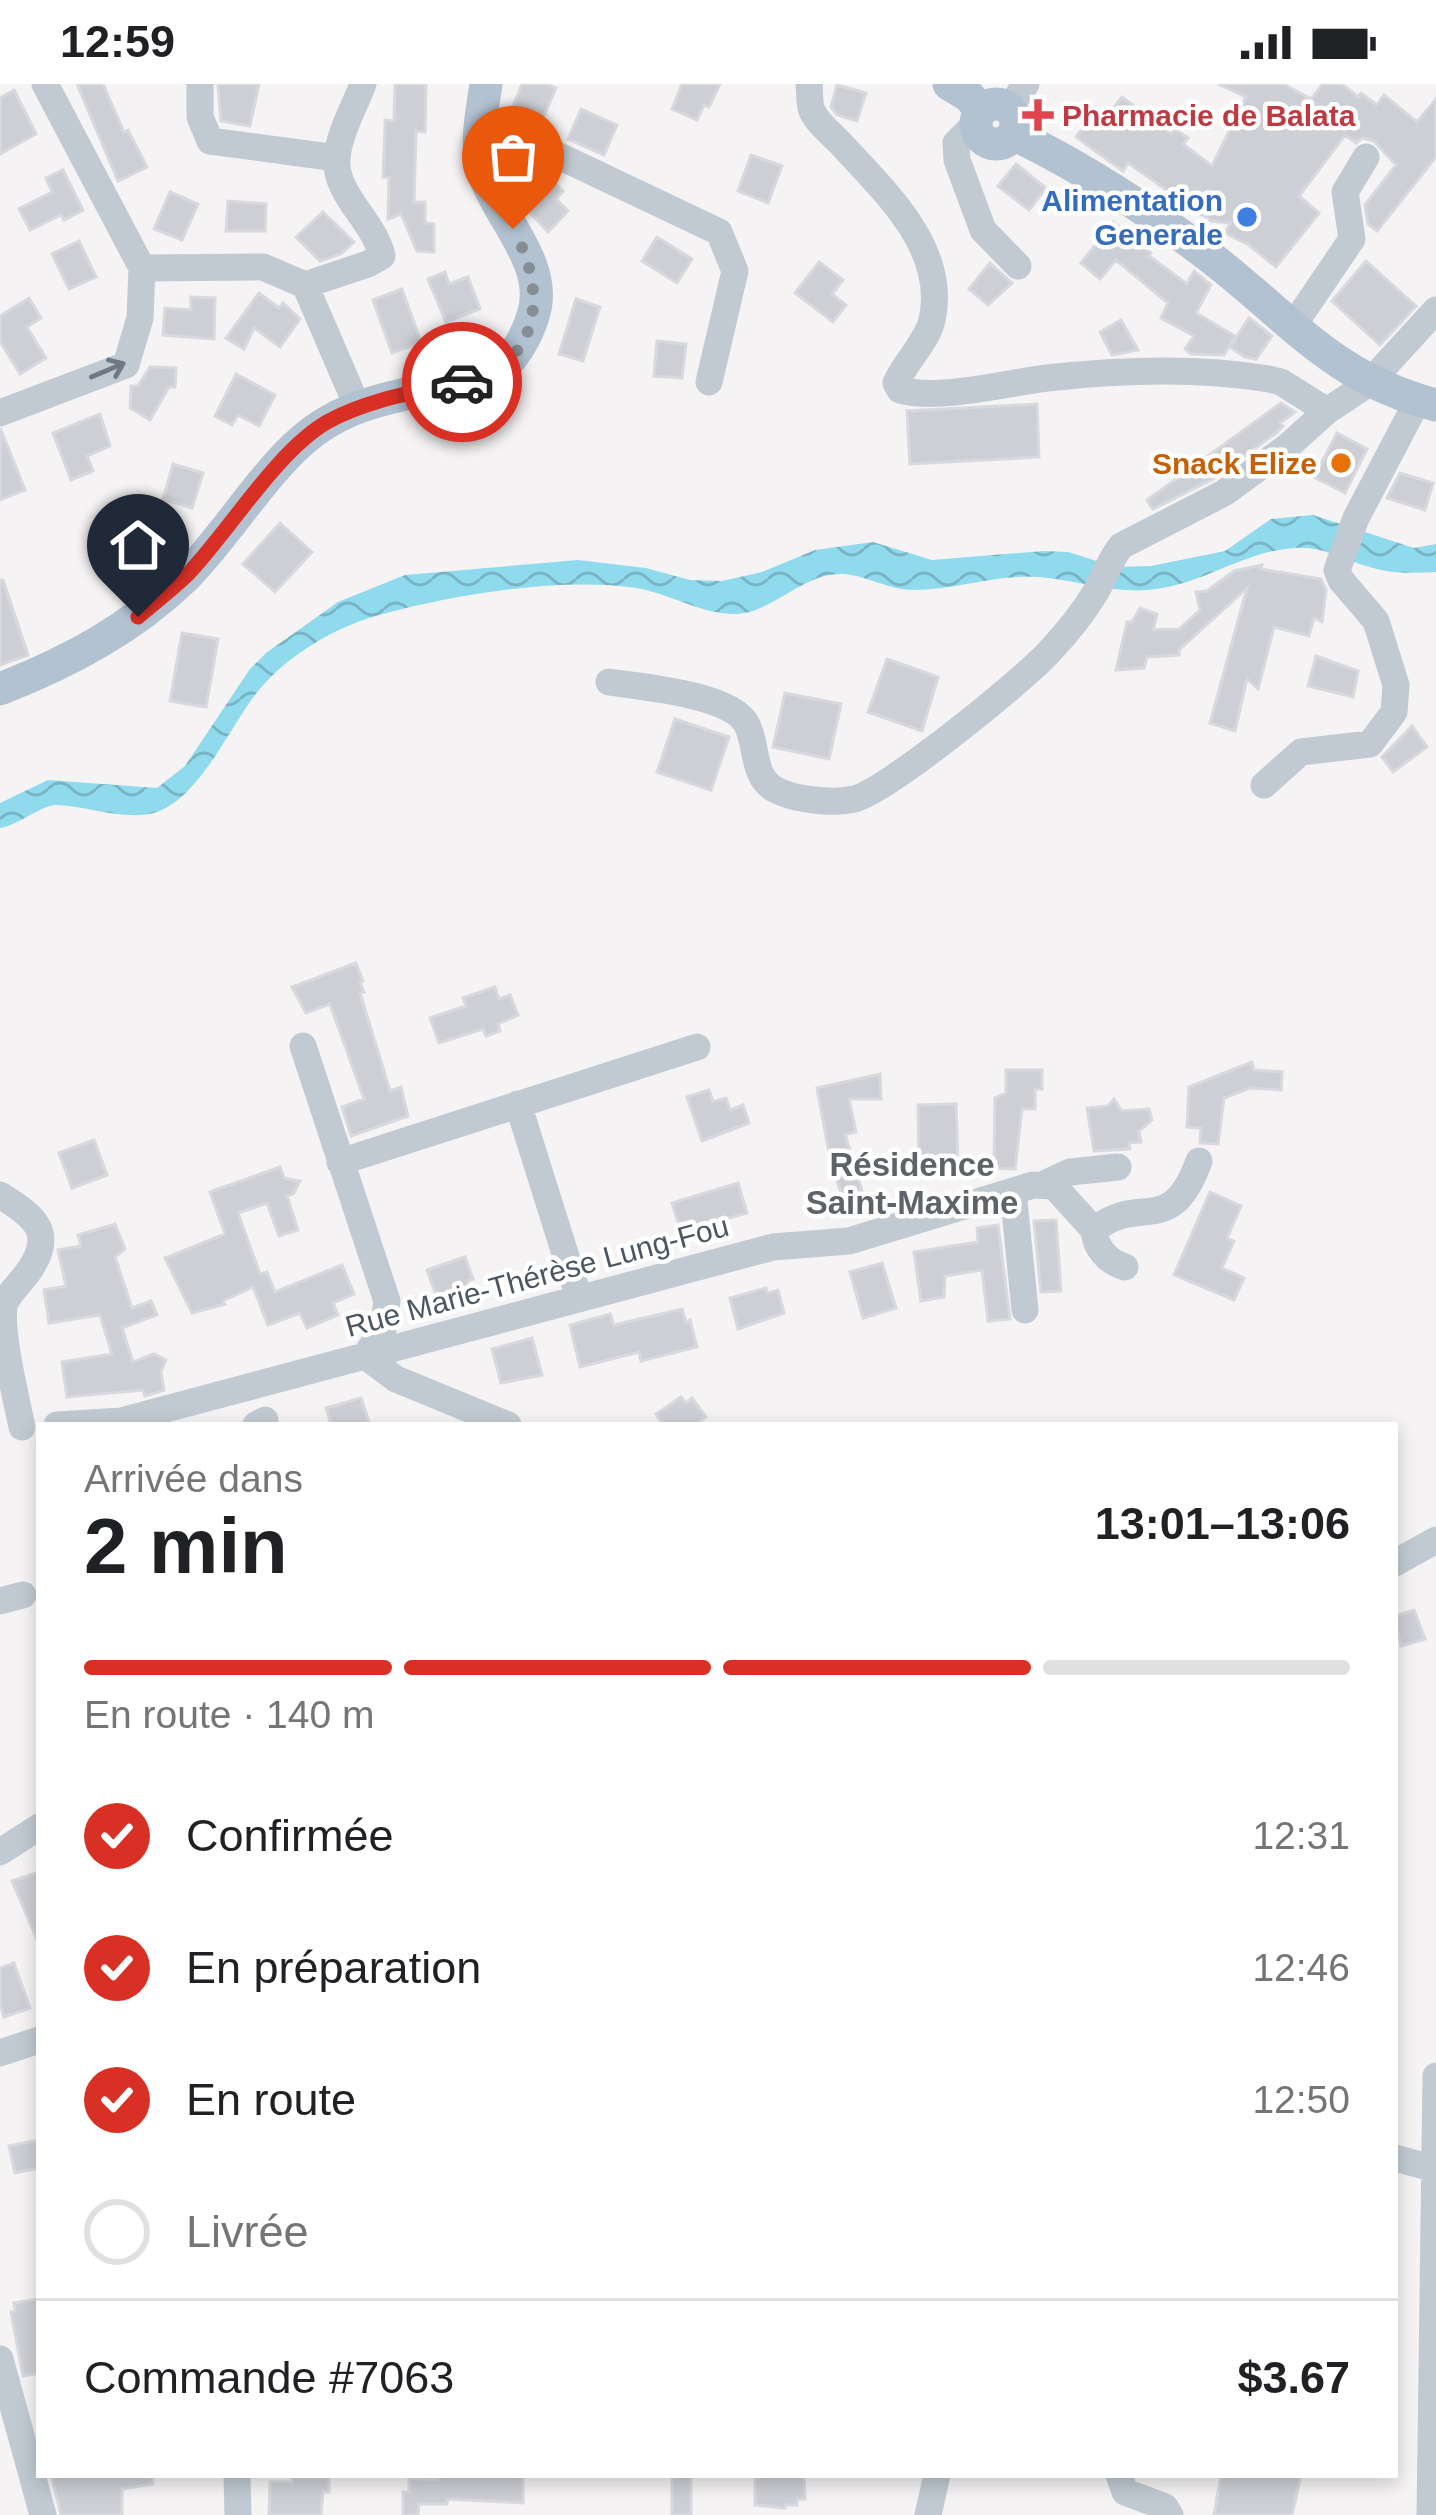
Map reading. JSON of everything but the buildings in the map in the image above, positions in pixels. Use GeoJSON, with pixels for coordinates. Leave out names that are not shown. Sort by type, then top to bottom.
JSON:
{"type":"FeatureCollection","features":[{"type":"Feature","properties":{"kind":"main road"},"geometry":{"type":"LineString","coordinates":[[0,689],[100,644],[138,617],[186,576],[301,442],[325,423],[358,408],[472,380],[500,368],[521,345],[535,312],[536,285],[526,253],[483,172],[479,144],[487,84]]}},
{"type":"Feature","properties":{"kind":"main road"},"geometry":{"type":"LineString","coordinates":[[949,84],[1001,112],[1044,149],[1200,249],[1347,371],[1427,402]]}},
{"type":"Feature","properties":{"kind":"street"},"geometry":{"type":"LineString","coordinates":[[2,407],[126,365],[140,318],[142,268],[45,84]]}},
{"type":"Feature","properties":{"kind":"street"},"geometry":{"type":"LineString","coordinates":[[200,84],[200,117],[203,134],[210,141],[337,158]]}},
{"type":"Feature","properties":{"kind":"street"},"geometry":{"type":"LineString","coordinates":[[142,268],[263,267],[305,285],[382,256],[378,236],[340,181],[337,158],[363,84]]}},
{"type":"Feature","properties":{"kind":"street"},"geometry":{"type":"LineString","coordinates":[[809,84],[812,111],[895,202],[914,229],[930,270],[931,325],[902,370],[896,383],[899,391],[931,392],[1098,374],[1196,374],[1282,382],[1327,411]]}},
{"type":"Feature","properties":{"kind":"street"},"geometry":{"type":"LineString","coordinates":[[1001,112],[956,143],[956,160],[983,230],[1018,266]]}},
{"type":"Feature","properties":{"kind":"street"},"geometry":{"type":"LineString","coordinates":[[481,119],[719,232],[735,271],[709,382]]}},
{"type":"Feature","properties":{"kind":"street"},"geometry":{"type":"LineString","coordinates":[[1293,326],[1352,239],[1346,192],[1366,158]]}},
{"type":"Feature","properties":{"kind":"street"},"geometry":{"type":"LineString","coordinates":[[305,285],[358,408]]}},
{"type":"Feature","properties":{"kind":"street"},"geometry":{"type":"LineString","coordinates":[[609,682],[725,706],[744,720],[760,773],[778,791],[831,802],[854,799],[897,776],[1025,677],[1096,592],[1121,546],[1223,493],[1287,447],[1327,411],[1369,383],[1436,310]]}},
{"type":"Feature","properties":{"kind":"street"},"geometry":{"type":"LineString","coordinates":[[1264,785],[1301,752],[1370,745],[1394,712],[1396,686],[1376,621],[1338,575],[1356,518],[1427,402]]}},
{"type":"Feature","properties":{"kind":"street"},"geometry":{"type":"LineString","coordinates":[[303,1046],[387,1301],[382,1330],[365,1356],[396,1378],[501,1422]]}},
{"type":"Feature","properties":{"kind":"street"},"geometry":{"type":"LineString","coordinates":[[340,1162],[697,1047]]}},
{"type":"Feature","properties":{"kind":"street"},"geometry":{"type":"LineString","coordinates":[[518,1105],[579,1298]]}},
{"type":"Feature","properties":{"kind":"street"},"geometry":{"type":"LineString","coordinates":[[1094,1229],[1113,1215],[1161,1213],[1188,1191],[1198,1161]]}},
{"type":"Feature","properties":{"kind":"street","name":"Rue Marie-Thérèse Lung-Fou"},"geometry":{"type":"LineString","coordinates":[[105,1422],[206,1413],[365,1356],[579,1298],[773,1247],[848,1241],[1070,1172],[1118,1167]]}},
{"type":"Feature","properties":{"kind":"street"},"geometry":{"type":"LineString","coordinates":[[1025,1310],[1030,1186],[1054,1186],[1094,1229],[1094,1242],[1113,1263],[1125,1268]]}},
{"type":"Feature","properties":{"kind":"street"},"geometry":{"type":"LineString","coordinates":[[0,1195],[28,1212],[41,1233],[33,1265],[4,1304],[4,1336],[20,1427]]}},
{"type":"Feature","properties":{"kind":"street"},"geometry":{"type":"LineString","coordinates":[[1398,1561],[1436,1540]]}},
{"type":"Feature","properties":{"kind":"street"},"geometry":{"type":"LineString","coordinates":[[0,1852],[36,1829]]}},
{"type":"Feature","properties":{"kind":"street"},"geometry":{"type":"LineString","coordinates":[[0,2053],[36,2041]]}},
{"type":"Feature","properties":{"kind":"street"},"geometry":{"type":"LineString","coordinates":[[1430,2515],[1436,2076]]}},
{"type":"Feature","properties":{"kind":"street"},"geometry":{"type":"LineString","coordinates":[[1398,2159],[1435,2169]]}},
{"type":"Feature","properties":{"kind":"street"},"geometry":{"type":"LineString","coordinates":[[0,2359],[44,2515]]}},
{"type":"Feature","properties":{"kind":"street"},"geometry":{"type":"LineString","coordinates":[[238,2478],[238,2515]]}},
{"type":"Feature","properties":{"kind":"street"},"geometry":{"type":"LineString","coordinates":[[928,2515],[936,2478]]}},
{"type":"Feature","properties":{"kind":"street"},"geometry":{"type":"LineString","coordinates":[[1120,2478],[1125,2492],[1165,2507],[1170,2515]]}},
{"type":"Feature","properties":{"kind":"water"},"geometry":{"type":"Polygon","coordinates":[[[1313,515],[1414,548],[1436,544],[1436,572],[1388,571],[1295,548],[1259,555],[1174,586],[1142,590],[1023,577],[913,590],[851,575],[827,575],[760,608],[732,614],[636,588],[607,585],[476,594],[365,619],[296,655],[255,695],[200,777],[157,812],[133,815],[51,806],[0,828],[0,803],[48,780],[157,788],[185,766],[250,669],[266,653],[338,602],[405,575],[578,560],[646,568],[690,580],[722,581],[762,572],[815,550],[873,542],[932,560],[1044,551],[1068,552],[1116,567],[1151,566],[1225,551],[1271,519],[1313,515]]]}},
{"type":"Feature","properties":{"kind":"way so far"},"geometry":{"type":"LineString","coordinates":[[462,382],[500,368],[521,345],[535,312],[536,285],[513,229]]}},
{"type":"Feature","properties":{"kind":"place","name":"Pharmacie de Balata"},"geometry":{"type":"Point","coordinates":[1038,115]}},
{"type":"Feature","properties":{"kind":"place","name":"Alimentation Generale"},"geometry":{"type":"Point","coordinates":[1247,217]}},
{"type":"Feature","properties":{"kind":"place","name":"Snack Elize"},"geometry":{"type":"Point","coordinates":[1341,463]}},
{"type":"Feature","properties":{"kind":"district","name":"Résidence Saint-Maxime"},"geometry":{"type":"Point","coordinates":[912,1183]}},
{"type":"Feature","properties":{"kind":"route"},"geometry":{"type":"LineString","coordinates":[[138,617],[186,576],[301,442],[325,423],[358,408],[462,382]]}}]}
